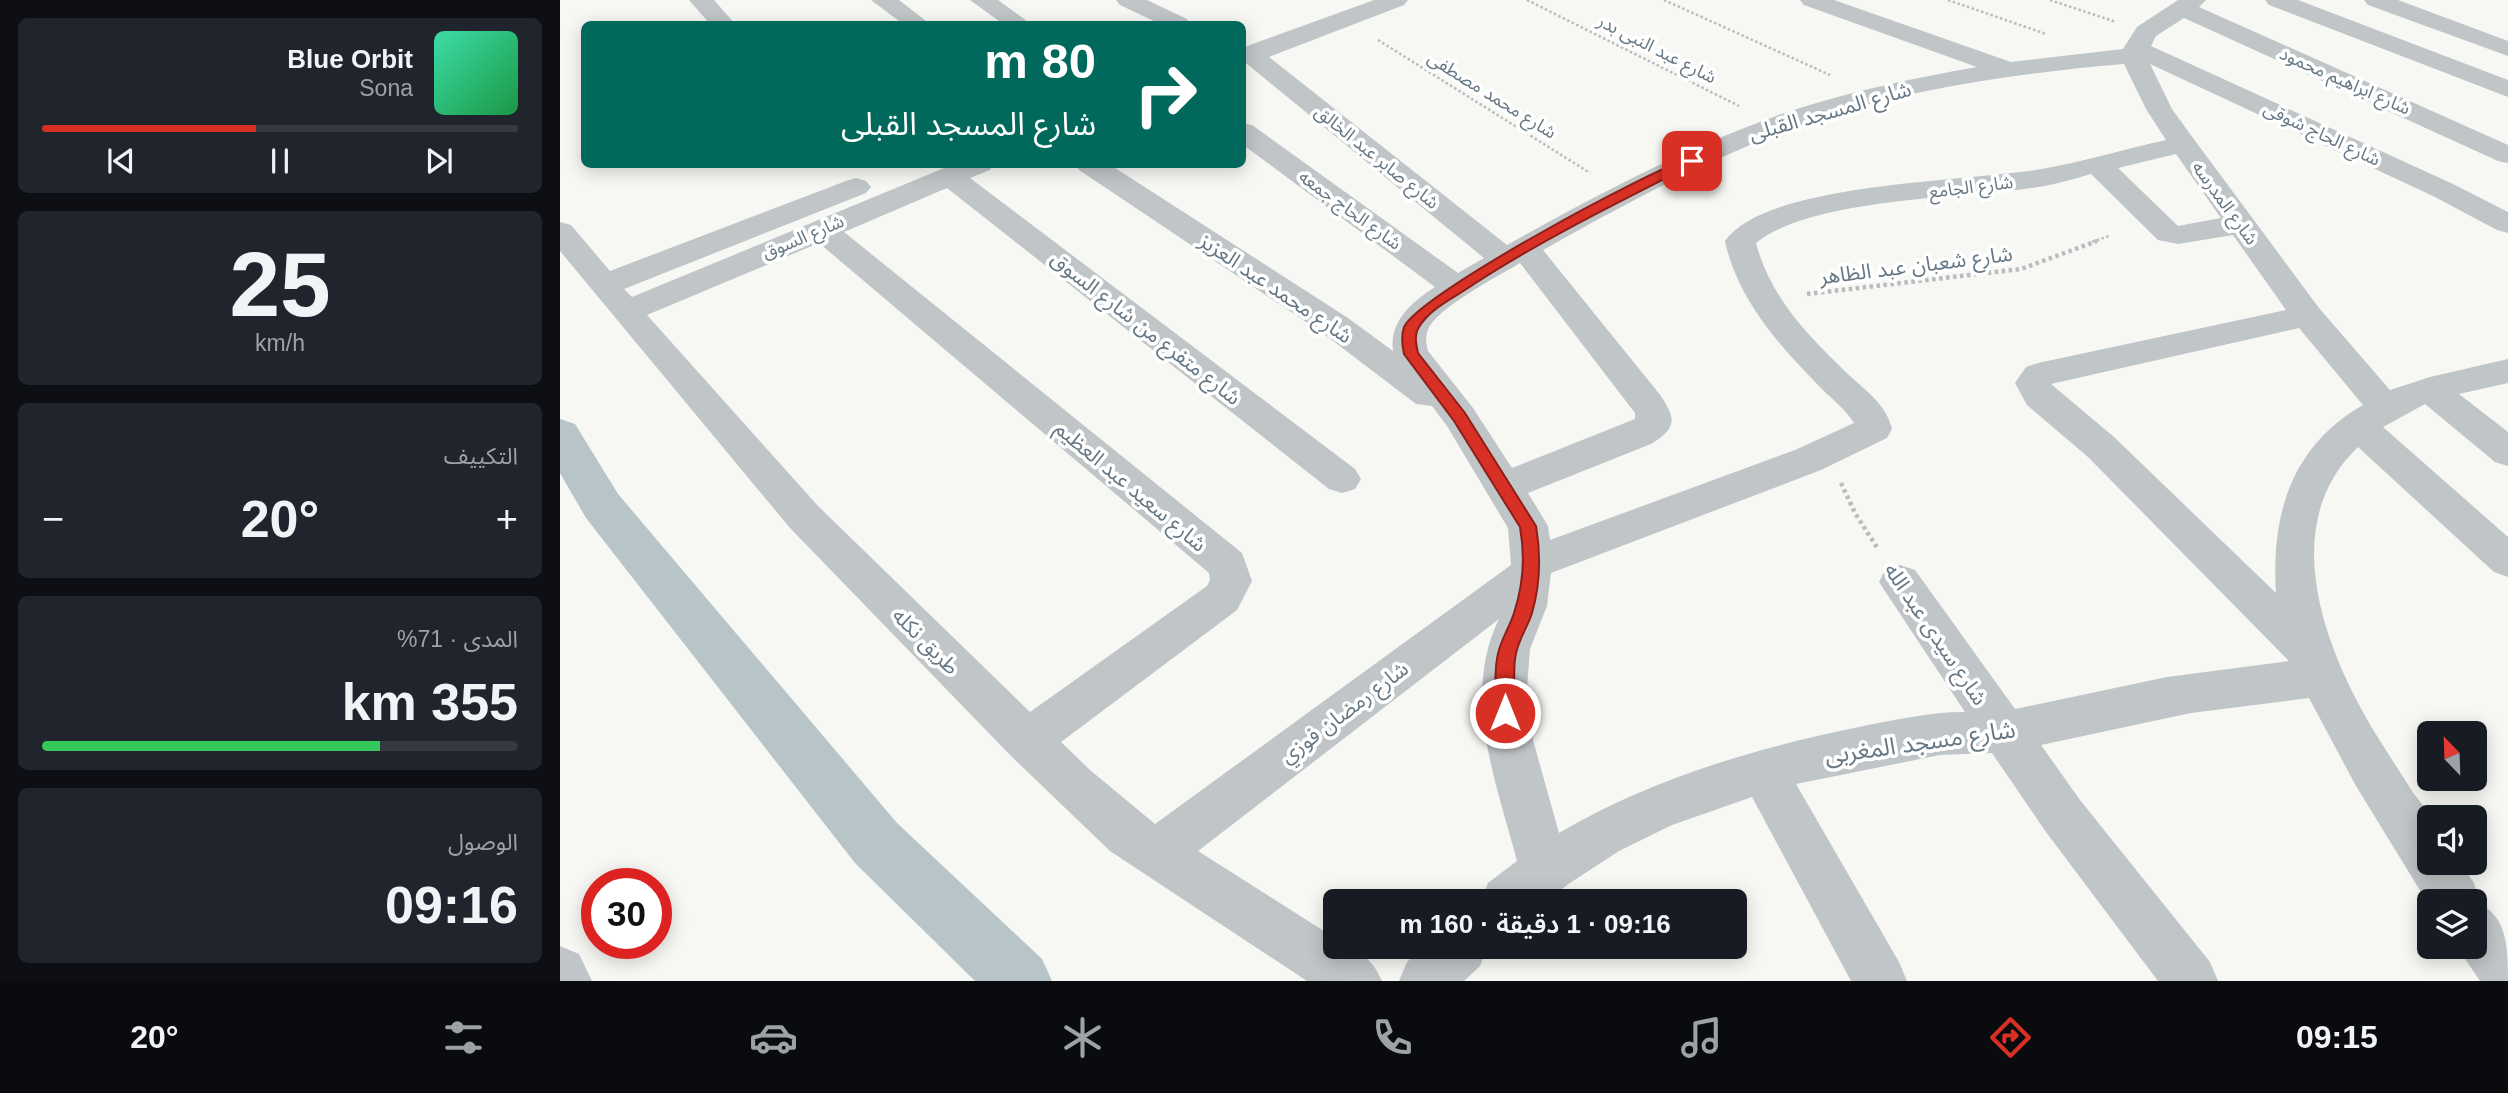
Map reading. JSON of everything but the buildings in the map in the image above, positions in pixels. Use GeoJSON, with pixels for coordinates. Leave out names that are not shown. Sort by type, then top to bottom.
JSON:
{"type":"FeatureCollection","features":[{"type":"Feature","properties":{"kind":"street"},"geometry":{"type":"LineString","coordinates":[[701,0],[720,21]]}},
{"type":"Feature","properties":{"kind":"street"},"geometry":{"type":"LineString","coordinates":[[883,0],[914,21]]}},
{"type":"Feature","properties":{"kind":"street"},"geometry":{"type":"LineString","coordinates":[[982,0],[1014,21]]}},
{"type":"Feature","properties":{"kind":"street"},"geometry":{"type":"LineString","coordinates":[[1128,0],[1172,21]]}},
{"type":"Feature","properties":{"kind":"street"},"geometry":{"type":"LineString","coordinates":[[1246,50],[1344,10],[1396,0]]}},
{"type":"Feature","properties":{"kind":"street"},"geometry":{"type":"LineString","coordinates":[[1812,0],[2007,69]]}},
{"type":"Feature","properties":{"kind":"street"},"geometry":{"type":"LineString","coordinates":[[2277,0],[2508,89]]}},
{"type":"Feature","properties":{"kind":"street"},"geometry":{"type":"LineString","coordinates":[[2376,0],[2508,49]]}},
{"type":"Feature","properties":{"kind":"street"},"geometry":{"type":"LineString","coordinates":[[2132,48],[2188,4]]}},
{"type":"Feature","properties":{"kind":"street","name":"شارع ابراهيم محمود"},"geometry":{"type":"LineString","coordinates":[[2188,4],[2508,155]]}},
{"type":"Feature","properties":{"kind":"street","name":"شارع المسجد القبلى"},"geometry":{"type":"LineString","coordinates":[[1544,869],[1506,731],[1504,695],[1506,659],[1511,636],[1523,614],[1531,568],[1528,526],[1460,417],[1411,354],[1411,328],[1416,319],[1458,288],[1515,253],[1738,138],[1774,124],[1875,96],[2007,69],[2132,48]]}},
{"type":"Feature","properties":{"kind":"street","name":"شارع المدرسه"},"geometry":{"type":"LineString","coordinates":[[2132,48],[2159,109],[2307,316],[2371,416],[2508,561]]}},
{"type":"Feature","properties":{"kind":"street","name":"شارع الحاج شوقى"},"geometry":{"type":"LineString","coordinates":[[2132,48],[2443,190],[2508,224]]}},
{"type":"Feature","properties":{"kind":"street","name":"شارع صابر عبد الخالق"},"geometry":{"type":"LineString","coordinates":[[1246,51],[1515,253],[1648,405],[1655,421],[1654,425],[1638,435],[1503,487]]}},
{"type":"Feature","properties":{"kind":"street","name":"شارع الحاج جمعه"},"geometry":{"type":"LineString","coordinates":[[1246,134],[1458,288]]}},
{"type":"Feature","properties":{"kind":"street","name":"شارع الجامع"},"geometry":{"type":"LineString","coordinates":[[1764,299],[1751,278],[1742,256],[1740,241],[1760,225],[1778,217],[1834,203],[2009,183],[2183,144]]}},
{"type":"Feature","properties":{"kind":"street"},"geometry":{"type":"LineString","coordinates":[[2098,165],[2169,234],[2178,235],[2241,224]]}},
{"type":"Feature","properties":{"kind":"street","name":"شارع السوق"},"geometry":{"type":"LineString","coordinates":[[615,298],[859,174],[892,168]]}},
{"type":"Feature","properties":{"kind":"street","name":"شارع محمد عبد العزيز"},"geometry":{"type":"LineString","coordinates":[[1095,168],[1336,326],[1460,417]]}},
{"type":"Feature","properties":{"kind":"street","name":"شارع السوق"},"geometry":{"type":"LineString","coordinates":[[615,298],[821,229],[965,171]]}},
{"type":"Feature","properties":{"kind":"street","name":"شارع متفرع من شارع السوق"},"geometry":{"type":"LineString","coordinates":[[965,171],[1342,479]]}},
{"type":"Feature","properties":{"kind":"street","name":"شارع سعيد عبد العظيم"},"geometry":{"type":"LineString","coordinates":[[821,229],[1228,565],[1231,581],[1228,591],[1214,606],[1027,741]]}},
{"type":"Feature","properties":{"kind":"street","name":"طريق نكله"},"geometry":{"type":"LineString","coordinates":[[560,231],[804,517],[1027,741],[1126,834],[1355,981]]}},
{"type":"Feature","properties":{"kind":"street"},"geometry":{"type":"LineString","coordinates":[[1531,568],[1808,460],[1874,429],[1873,421],[1836,383],[1764,299]]}},
{"type":"Feature","properties":{"kind":"street"},"geometry":{"type":"LineString","coordinates":[[2307,316],[2048,372],[2038,375],[2033,383],[2040,396],[2101,447],[2319,668]]}},
{"type":"Feature","properties":{"kind":"street"},"geometry":{"type":"LineString","coordinates":[[2417,841],[2357,744],[2319,668],[2301,617],[2293,564],[2296,517],[2310,478],[2333,445],[2371,416],[2430,389],[2508,371]]}},
{"type":"Feature","properties":{"kind":"street"},"geometry":{"type":"LineString","coordinates":[[2430,389],[2508,452]]}},
{"type":"Feature","properties":{"kind":"street","name":"شارع رمضان فوزي"},"geometry":{"type":"LineString","coordinates":[[1157,852],[1531,568]]}},
{"type":"Feature","properties":{"kind":"street","name":"شارع سيدى عبد الله"},"geometry":{"type":"LineString","coordinates":[[1900,582],[2063,816],[2191,981]]}},
{"type":"Feature","properties":{"kind":"street","name":"شارع مسجد المغربى"},"geometry":{"type":"LineString","coordinates":[[1520,889],[1544,869],[1616,827],[1763,771],[1818,756],[1944,734],[2002,732],[2319,668]]}},
{"type":"Feature","properties":{"kind":"street"},"geometry":{"type":"LineString","coordinates":[[1763,771],[1880,981]]}},
{"type":"Feature","properties":{"kind":"street"},"geometry":{"type":"LineString","coordinates":[[2487,945],[2508,975]]}},
{"type":"Feature","properties":{"kind":"street"},"geometry":{"type":"LineString","coordinates":[[1426,981],[1449,959]]}},
{"type":"Feature","properties":{"kind":"street"},"geometry":{"type":"LineString","coordinates":[[560,973],[565,981]]}},
{"type":"Feature","properties":{"kind":"path","name":"شارع عبد النبى بدر"},"geometry":{"type":"LineString","coordinates":[[1527,0],[1774,124]]}},
{"type":"Feature","properties":{"kind":"path"},"geometry":{"type":"LineString","coordinates":[[1664,0],[1875,96]]}},
{"type":"Feature","properties":{"kind":"path"},"geometry":{"type":"LineString","coordinates":[[1948,0],[2132,48]]}},
{"type":"Feature","properties":{"kind":"path"},"geometry":{"type":"LineString","coordinates":[[2050,0],[2132,48]]}},
{"type":"Feature","properties":{"kind":"path","name":"شارع محمد مصطفى"},"geometry":{"type":"LineString","coordinates":[[1344,10],[1625,195]]}},
{"type":"Feature","properties":{"kind":"path","name":"شارع شعبان عبد الظاهر"},"geometry":{"type":"LineString","coordinates":[[1764,299],[2021,269],[2109,236]]}},
{"type":"Feature","properties":{"kind":"path","name":"شارع سيدى عبد الله"},"geometry":{"type":"LineString","coordinates":[[1808,460],[1831,469],[1838,478],[1855,513],[1900,582]]}},
{"type":"Feature","properties":{"kind":"waterway"},"geometry":{"type":"LineString","coordinates":[[560,435],[602,506],[876,843],[1020,981]]}},
{"type":"Feature","properties":{"kind":"route"},"geometry":{"type":"LineString","coordinates":[[1505,713],[1506,659],[1511,636],[1523,614],[1531,572],[1528,526],[1460,417],[1411,354],[1411,328],[1427,309],[1505,259],[1582,216],[1692,161]]}}]}
